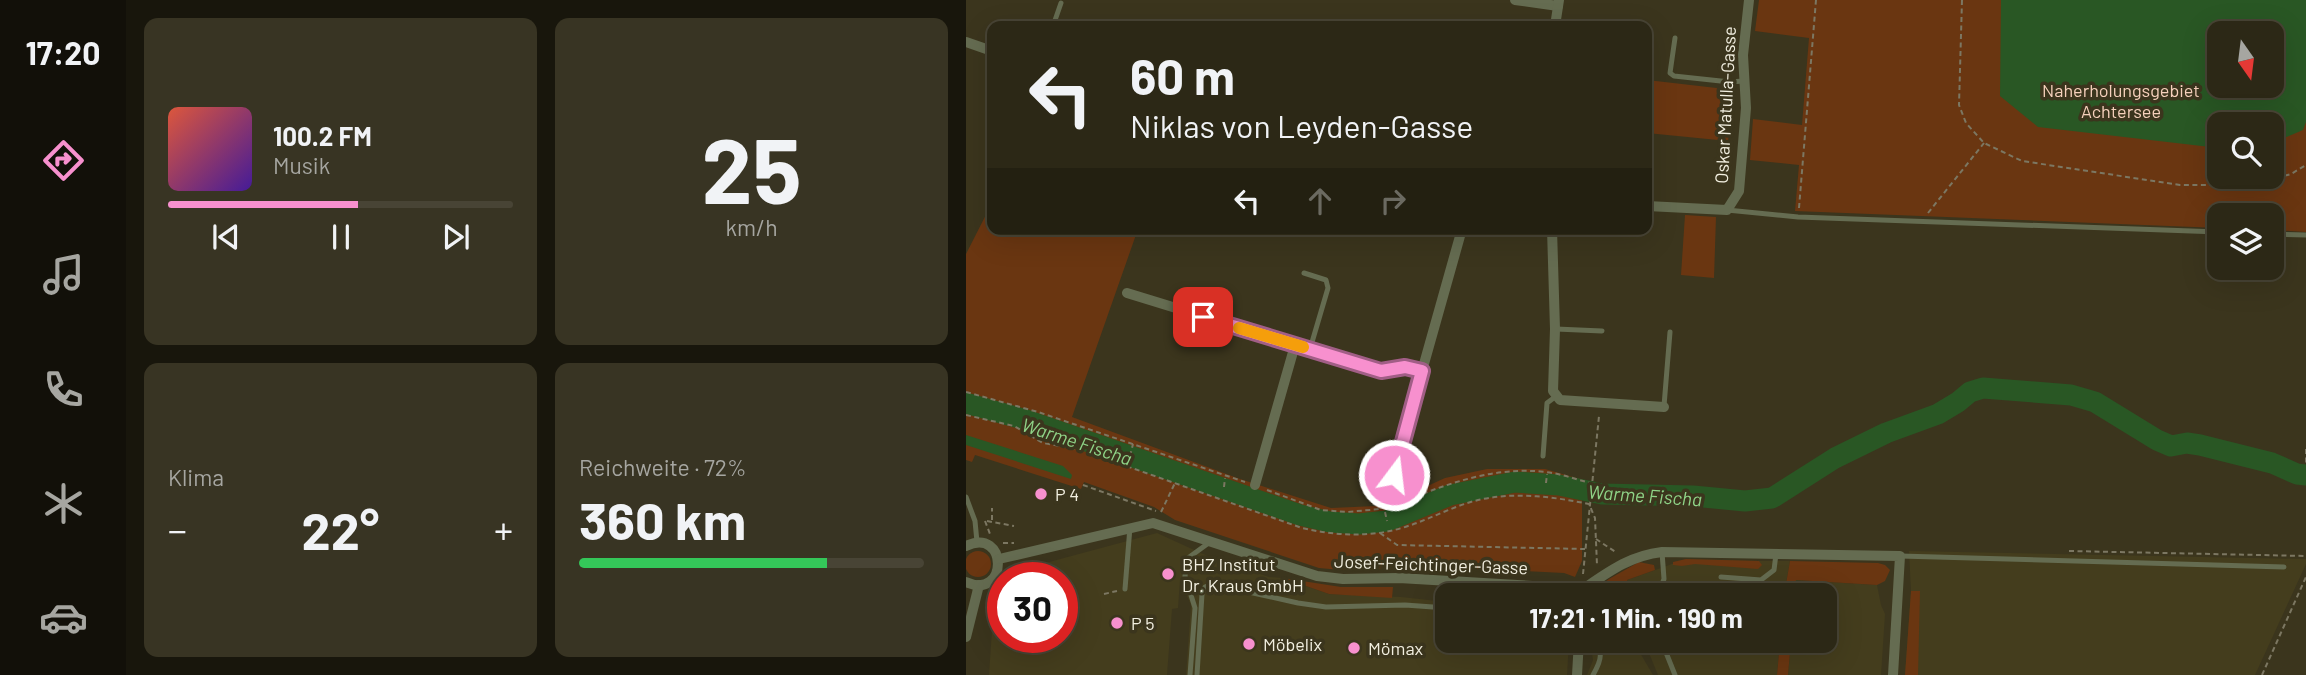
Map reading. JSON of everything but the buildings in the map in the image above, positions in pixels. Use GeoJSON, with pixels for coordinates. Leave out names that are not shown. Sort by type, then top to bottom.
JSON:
{"type":"FeatureCollection","features":[{"type":"Feature","properties":{"kind":"street"},"geometry":{"type":"LineString","coordinates":[[1515,0],[1558,3],[1556,21]]}},
{"type":"Feature","properties":{"kind":"street","name":"Oskar Matulla-Gasse"},"geometry":{"type":"LineString","coordinates":[[1727,210],[1739,191],[1746,108],[1743,81],[1749,0]]}},
{"type":"Feature","properties":{"kind":"street"},"geometry":{"type":"LineString","coordinates":[[966,42],[987,49]]}},
{"type":"Feature","properties":{"kind":"street"},"geometry":{"type":"LineString","coordinates":[[1652,206],[1727,210]]}},
{"type":"Feature","properties":{"kind":"street"},"geometry":{"type":"LineString","coordinates":[[1391,503],[1422,371],[1460,235]]}},
{"type":"Feature","properties":{"kind":"street"},"geometry":{"type":"LineString","coordinates":[[1552,235],[1555,397],[1560,400],[1664,407]]}},
{"type":"Feature","properties":{"kind":"street"},"geometry":{"type":"LineString","coordinates":[[1127,293],[1381,371],[1405,367],[1422,371]]}},
{"type":"Feature","properties":{"kind":"street"},"geometry":{"type":"LineString","coordinates":[[1255,485],[1295,345]]}},
{"type":"Feature","properties":{"kind":"street","name":"Josef-Feichtinger-Gasse"},"geometry":{"type":"LineString","coordinates":[[999,559],[1153,523],[1317,576],[1343,579],[1399,578],[1449,583]]}},
{"type":"Feature","properties":{"kind":"street"},"geometry":{"type":"LineString","coordinates":[[966,582],[979,585],[992,580],[997,573],[999,559],[991,547],[972,544]]}},
{"type":"Feature","properties":{"kind":"street"},"geometry":{"type":"LineString","coordinates":[[1593,583],[1627,560],[1642,554],[1662,552],[1900,556],[1893,675]]}},
{"type":"Feature","properties":{"kind":"street"},"geometry":{"type":"LineString","coordinates":[[966,637],[979,585]]}},
{"type":"Feature","properties":{"kind":"street"},"geometry":{"type":"LineString","coordinates":[[1577,675],[1578,653]]}},
{"type":"Feature","properties":{"kind":"lane"},"geometry":{"type":"LineString","coordinates":[[1055,21],[1061,3]]}},
{"type":"Feature","properties":{"kind":"lane"},"geometry":{"type":"LineString","coordinates":[[1675,38],[1670,73],[1674,76],[1743,81]]}},
{"type":"Feature","properties":{"kind":"lane"},"geometry":{"type":"LineString","coordinates":[[1727,210],[1798,217],[2207,232]]}},
{"type":"Feature","properties":{"kind":"lane"},"geometry":{"type":"LineString","coordinates":[[2284,234],[2306,235]]}},
{"type":"Feature","properties":{"kind":"lane"},"geometry":{"type":"LineString","coordinates":[[1304,274],[1326,280],[1328,288],[1310,349]]}},
{"type":"Feature","properties":{"kind":"lane"},"geometry":{"type":"LineString","coordinates":[[1555,330],[1602,331]]}},
{"type":"Feature","properties":{"kind":"lane"},"geometry":{"type":"LineString","coordinates":[[1664,407],[1670,332]]}},
{"type":"Feature","properties":{"kind":"lane"},"geometry":{"type":"LineString","coordinates":[[1543,456],[1547,403],[1555,397]]}},
{"type":"Feature","properties":{"kind":"lane"},"geometry":{"type":"LineString","coordinates":[[966,497],[975,521],[972,544]]}},
{"type":"Feature","properties":{"kind":"lane"},"geometry":{"type":"LineString","coordinates":[[1125,589],[1130,527]]}},
{"type":"Feature","properties":{"kind":"lane"},"geometry":{"type":"LineString","coordinates":[[1190,675],[1195,608],[1185,576],[1188,558],[1210,542]]}},
{"type":"Feature","properties":{"kind":"lane"},"geometry":{"type":"LineString","coordinates":[[1662,552],[1665,565],[1662,583]]}},
{"type":"Feature","properties":{"kind":"lane"},"geometry":{"type":"LineString","coordinates":[[1721,577],[1761,580],[1774,570],[1776,554]]}},
{"type":"Feature","properties":{"kind":"lane"},"geometry":{"type":"LineString","coordinates":[[1900,556],[2284,567]]}},
{"type":"Feature","properties":{"kind":"lane"},"geometry":{"type":"LineString","coordinates":[[1197,675],[1202,594],[1205,587],[1212,584],[1326,607],[1435,607]]}},
{"type":"Feature","properties":{"kind":"lane"},"geometry":{"type":"LineString","coordinates":[[1593,675],[1599,665],[1600,653]]}},
{"type":"Feature","properties":{"kind":"lane"},"geometry":{"type":"LineString","coordinates":[[1666,653],[1675,675]]}},
{"type":"Feature","properties":{"kind":"path"},"geometry":{"type":"LineString","coordinates":[[1798,217],[1816,0]]}},
{"type":"Feature","properties":{"kind":"path"},"geometry":{"type":"LineString","coordinates":[[1962,0],[1959,105],[1966,123],[1984,143],[2022,161],[2180,185],[2251,185],[2291,174],[2306,165]]}},
{"type":"Feature","properties":{"kind":"path"},"geometry":{"type":"LineString","coordinates":[[1921,222],[1984,143]]}},
{"type":"Feature","properties":{"kind":"path"},"geometry":{"type":"LineString","coordinates":[[966,392],[1038,412],[1321,510],[1348,512],[1385,509],[1387,521]]}},
{"type":"Feature","properties":{"kind":"path"},"geometry":{"type":"LineString","coordinates":[[1582,583],[1589,504],[1594,484],[1600,403]]}},
{"type":"Feature","properties":{"kind":"path"},"geometry":{"type":"LineString","coordinates":[[966,415],[1014,426],[1043,443],[1078,449],[1302,528],[1330,534],[1380,533],[1406,527],[1481,499],[1505,496],[1531,495],[1589,504]]}},
{"type":"Feature","properties":{"kind":"path"},"geometry":{"type":"LineString","coordinates":[[1130,456],[1133,444]]}},
{"type":"Feature","properties":{"kind":"path"},"geometry":{"type":"LineString","coordinates":[[2305,465],[2306,449]]}},
{"type":"Feature","properties":{"kind":"path"},"geometry":{"type":"LineString","coordinates":[[1391,503],[1452,482],[1503,471],[1547,472],[1594,484]]}},
{"type":"Feature","properties":{"kind":"path"},"geometry":{"type":"LineString","coordinates":[[1546,484],[1547,472]]}},
{"type":"Feature","properties":{"kind":"path"},"geometry":{"type":"LineString","coordinates":[[1224,487],[1225,475]]}},
{"type":"Feature","properties":{"kind":"path"},"geometry":{"type":"LineString","coordinates":[[1160,513],[1175,483]]}},
{"type":"Feature","properties":{"kind":"path"},"geometry":{"type":"LineString","coordinates":[[1083,485],[1160,513],[1170,527]]}},
{"type":"Feature","properties":{"kind":"path"},"geometry":{"type":"LineString","coordinates":[[1589,504],[1595,518],[1596,561],[1601,577]]}},
{"type":"Feature","properties":{"kind":"path"},"geometry":{"type":"LineString","coordinates":[[991,521],[992,508]]}},
{"type":"Feature","properties":{"kind":"path"},"geometry":{"type":"LineString","coordinates":[[975,521],[1014,526]]}},
{"type":"Feature","properties":{"kind":"path"},"geometry":{"type":"LineString","coordinates":[[986,521],[992,536]]}},
{"type":"Feature","properties":{"kind":"path"},"geometry":{"type":"LineString","coordinates":[[1380,533],[1397,545],[1585,549]]}},
{"type":"Feature","properties":{"kind":"path"},"geometry":{"type":"LineString","coordinates":[[1596,539],[1627,560]]}},
{"type":"Feature","properties":{"kind":"path"},"geometry":{"type":"LineString","coordinates":[[996,540],[1009,544],[1016,542],[1018,553]]}},
{"type":"Feature","properties":{"kind":"path"},"geometry":{"type":"LineString","coordinates":[[2262,675],[2306,577]]}},
{"type":"Feature","properties":{"kind":"path"},"geometry":{"type":"LineString","coordinates":[[1104,594],[1125,589]]}},
{"type":"Feature","properties":{"kind":"shaded area"},"geometry":{"type":"Polygon","coordinates":[[[2001,0],[2306,0],[2306,122],[2303,130],[2284,138],[2284,112],[2207,112],[2207,147],[2038,127],[2000,96],[2001,0]]]}},
{"type":"Feature","properties":{"kind":"shaded area"},"geometry":{"type":"Polygon","coordinates":[[[966,435],[1063,466],[1072,475],[1071,479],[966,445],[966,435]]]}},
{"type":"Feature","properties":{"kind":"shaded area"},"geometry":{"type":"Polygon","coordinates":[[[1157,533],[1203,554],[1329,594],[1435,601],[1435,653],[1568,653],[1567,675],[1186,675],[1191,605],[1180,580],[1178,608],[1172,609],[1167,675],[989,675],[990,653],[1078,653],[1078,562],[1049,562],[1157,533]]]}},
{"type":"Feature","properties":{"kind":"shaded area"},"geometry":{"type":"Polygon","coordinates":[[[1909,551],[2306,559],[2306,564],[2255,675],[1905,675],[1911,591],[1909,551]]]}},
{"type":"Feature","properties":{"kind":"shaded area"},"geometry":{"type":"Polygon","coordinates":[[[1686,559],[1790,561],[1786,583],[1628,583],[1627,580],[1686,559]]]}},
{"type":"Feature","properties":{"kind":"shaded area"},"geometry":{"type":"Polygon","coordinates":[[[1796,580],[1877,585],[1885,614],[1881,675],[1788,675],[1790,653],[1837,653],[1837,583],[1796,583],[1796,580]]]}},
{"type":"Feature","properties":{"kind":"shaded area"},"geometry":{"type":"Polygon","coordinates":[[[1592,653],[1640,653],[1653,675],[1587,675],[1593,660],[1592,653]]]}},
{"type":"Feature","properties":{"kind":"shaded area"},"geometry":{"type":"Polygon","coordinates":[[[1649,653],[1779,653],[1777,675],[1658,675],[1649,653]]]}},
{"type":"Feature","properties":{"kind":"green space","name":"Naherholungsgebiet Achtersee"},"geometry":{"type":"Polygon","coordinates":[[[1759,0],[2306,0],[2306,232],[2284,231],[2284,203],[2207,203],[2207,228],[1795,211],[1799,165],[1750,160],[1753,119],[1802,125],[1809,38],[1755,31],[1759,0]]]}},
{"type":"Feature","properties":{"kind":"green space"},"geometry":{"type":"Polygon","coordinates":[[[1652,81],[1734,90],[1728,141],[1652,133],[1652,81]]]}},
{"type":"Feature","properties":{"kind":"green space"},"geometry":{"type":"Polygon","coordinates":[[[987,213],[987,235],[1136,235],[1072,417],[1240,479],[1331,508],[1376,506],[1399,499],[1445,478],[1487,469],[1545,469],[1587,481],[1582,498],[1582,561],[1575,577],[1564,573],[1400,565],[1360,570],[1319,568],[1175,520],[1154,507],[1084,482],[1081,489],[975,455],[972,462],[966,460],[966,254],[987,213]]]}},
{"type":"Feature","properties":{"kind":"green space"},"geometry":{"type":"Polygon","coordinates":[[[1685,215],[1716,217],[1714,278],[1681,275],[1685,215]]]}},
{"type":"Feature","properties":{"kind":"green space"},"geometry":{"type":"Polygon","coordinates":[[[978,551],[987,555],[991,562],[987,562],[987,573],[978,577],[969,573],[966,559],[969,555],[978,551]]]}},
{"type":"Feature","properties":{"kind":"green space"},"geometry":{"type":"Polygon","coordinates":[[[1686,559],[1759,561],[1762,565],[1758,569],[1673,565],[1673,562],[1686,559]]]}},
{"type":"Feature","properties":{"kind":"green space"},"geometry":{"type":"Polygon","coordinates":[[[1790,561],[1878,563],[1890,570],[1885,581],[1877,585],[1796,580],[1796,583],[1786,583],[1790,561]]]}},
{"type":"Feature","properties":{"kind":"green space"},"geometry":{"type":"Polygon","coordinates":[[[1639,562],[1654,565],[1655,570],[1627,580],[1628,583],[1604,583],[1639,562]]]}},
{"type":"Feature","properties":{"kind":"green space"},"geometry":{"type":"Polygon","coordinates":[[[1283,578],[1341,587],[1393,587],[1392,598],[1329,594],[1283,578]]]}},
{"type":"Feature","properties":{"kind":"green space"},"geometry":{"type":"Polygon","coordinates":[[[1911,591],[1920,591],[1918,675],[1905,675],[1911,591]]]}},
{"type":"Feature","properties":{"kind":"green space"},"geometry":{"type":"Polygon","coordinates":[[[1779,653],[1790,653],[1788,675],[1777,675],[1779,653]]]}},
{"type":"Feature","properties":{"kind":"waterway","name":"Warme Fischa"},"geometry":{"type":"LineString","coordinates":[[966,403],[1023,419],[1300,515],[1330,522],[1359,524],[1387,521],[1450,495],[1515,482],[1559,485],[1602,494],[1693,496],[1745,501],[1772,498],[1835,458],[1886,433],[1938,414],[1970,392],[1983,388],[2071,395],[2095,402],[2171,446],[2187,443],[2200,445],[2272,463],[2306,475]]}},
{"type":"Feature","properties":{"kind":"slow traffic"},"geometry":{"type":"LineString","coordinates":[[1239,328],[1303,347]]}},
{"type":"Feature","properties":{"kind":"place","name":"P 4"},"geometry":{"type":"Point","coordinates":[1041,494]}},
{"type":"Feature","properties":{"kind":"place","name":"BHZ Institut Dr. Kraus GmbH"},"geometry":{"type":"Point","coordinates":[1168,574]}},
{"type":"Feature","properties":{"kind":"place","name":"P 5"},"geometry":{"type":"Point","coordinates":[1117,623]}},
{"type":"Feature","properties":{"kind":"place","name":"Möbelix"},"geometry":{"type":"Point","coordinates":[1249,644]}},
{"type":"Feature","properties":{"kind":"place","name":"Mömax"},"geometry":{"type":"Point","coordinates":[1354,648]}},
{"type":"Feature","properties":{"kind":"route"},"geometry":{"type":"LineString","coordinates":[[1203,317],[1381,371],[1405,367],[1422,371],[1394,475]]}}]}
